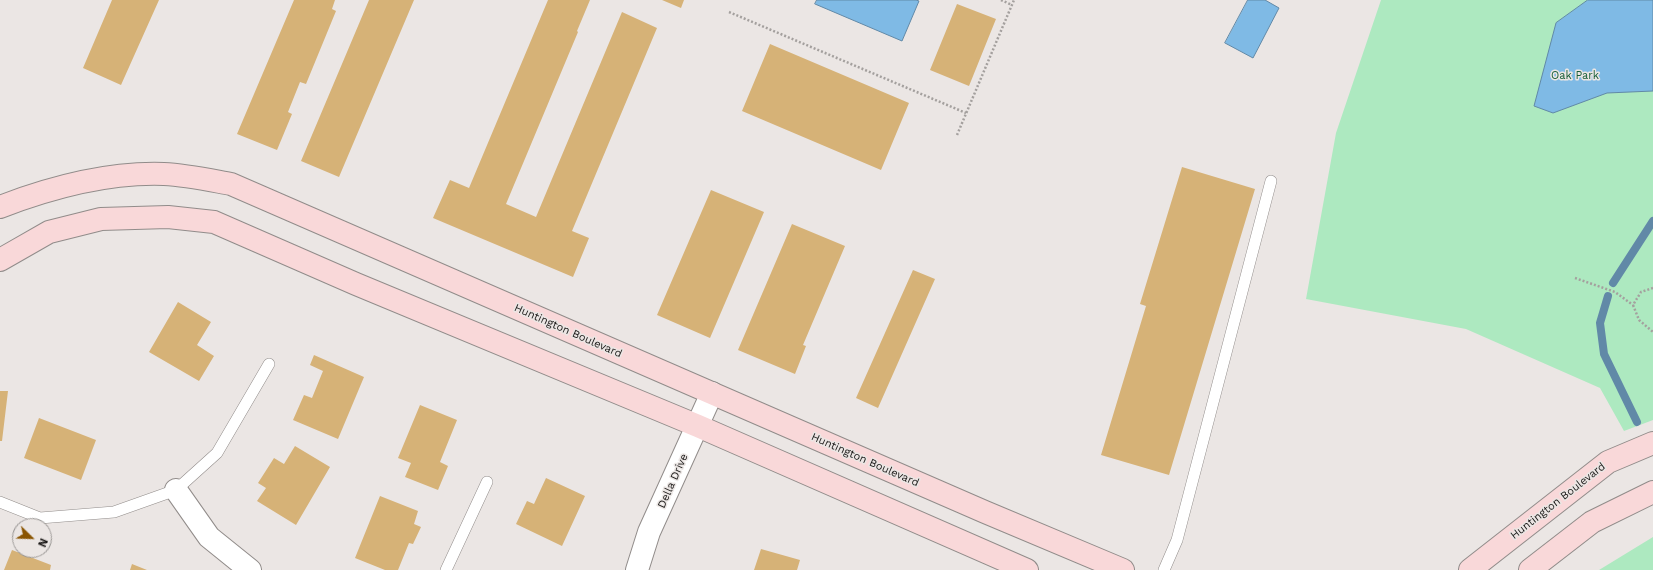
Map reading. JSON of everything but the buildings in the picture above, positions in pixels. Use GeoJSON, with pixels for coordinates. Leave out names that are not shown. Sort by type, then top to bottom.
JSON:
{"type":"FeatureCollection","features":[{"type":"Feature","properties":{"kind":"street","name":"Huntington Boulevard"},"geometry":{"type":"LineString","coordinates":[[0,207],[37,193],[111,176],[164,174],[231,184],[985,512],[1123,570]]}},
{"type":"Feature","properties":{"kind":"street"},"geometry":{"type":"LineString","coordinates":[[0,260],[50,232],[101,218],[168,217],[214,222],[363,287],[698,426],[1027,570]]}},
{"type":"Feature","properties":{"kind":"street","name":"Della Drive"},"geometry":{"type":"LineString","coordinates":[[637,570],[649,532],[712,393]]}},
{"type":"Feature","properties":{"kind":"street","name":"Huntington Boulevard"},"geometry":{"type":"LineString","coordinates":[[1470,570],[1608,462],[1653,443]]}},
{"type":"Feature","properties":{"kind":"street"},"geometry":{"type":"LineString","coordinates":[[176,490],[209,536],[247,569]]}},
{"type":"Feature","properties":{"kind":"street"},"geometry":{"type":"LineString","coordinates":[[1530,570],[1592,522],[1653,492]]}},
{"type":"Feature","properties":{"kind":"lane"},"geometry":{"type":"LineString","coordinates":[[1164,570],[1177,540],[1271,181]]}},
{"type":"Feature","properties":{"kind":"lane"},"geometry":{"type":"LineString","coordinates":[[0,502],[40,518],[114,512],[176,490],[217,454],[269,364]]}},
{"type":"Feature","properties":{"kind":"lane"},"geometry":{"type":"LineString","coordinates":[[446,570],[487,482]]}},
{"type":"Feature","properties":{"kind":"path"},"geometry":{"type":"LineString","coordinates":[[1001,0],[1012,5]]}},
{"type":"Feature","properties":{"kind":"path"},"geometry":{"type":"LineString","coordinates":[[957,135],[1014,0]]}},
{"type":"Feature","properties":{"kind":"path"},"geometry":{"type":"LineString","coordinates":[[729,12],[966,113]]}},
{"type":"Feature","properties":{"kind":"path"},"geometry":{"type":"LineString","coordinates":[[1575,278],[1615,292],[1633,305],[1639,320],[1653,332]]}},
{"type":"Feature","properties":{"kind":"path"},"geometry":{"type":"LineString","coordinates":[[1633,305],[1641,292],[1653,288]]}},
{"type":"Feature","properties":{"kind":"green space","name":"Oak Park"},"geometry":{"type":"Polygon","coordinates":[[[1381,0],[1653,0],[1653,420],[1624,431],[1600,388],[1466,329],[1306,299],[1336,133],[1381,0]]]}},
{"type":"Feature","properties":{"kind":"green space"},"geometry":{"type":"Polygon","coordinates":[[[1653,537],[1653,570],[1599,570],[1653,537]]]}},
{"type":"Feature","properties":{"kind":"water"},"geometry":{"type":"Polygon","coordinates":[[[817,0],[919,1],[902,41],[815,4],[817,0]]]}},
{"type":"Feature","properties":{"kind":"water"},"geometry":{"type":"Polygon","coordinates":[[[1248,0],[1265,0],[1279,8],[1253,58],[1225,43],[1248,0]]]}},
{"type":"Feature","properties":{"kind":"water"},"geometry":{"type":"Polygon","coordinates":[[[1588,0],[1653,0],[1653,91],[1607,93],[1553,113],[1534,106],[1556,23],[1588,0]]]}},
{"type":"Feature","properties":{"kind":"waterway"},"geometry":{"type":"LineString","coordinates":[[1613,283],[1653,221]]}},
{"type":"Feature","properties":{"kind":"waterway"},"geometry":{"type":"LineString","coordinates":[[1608,296],[1600,323],[1604,354],[1637,422]]}}]}
